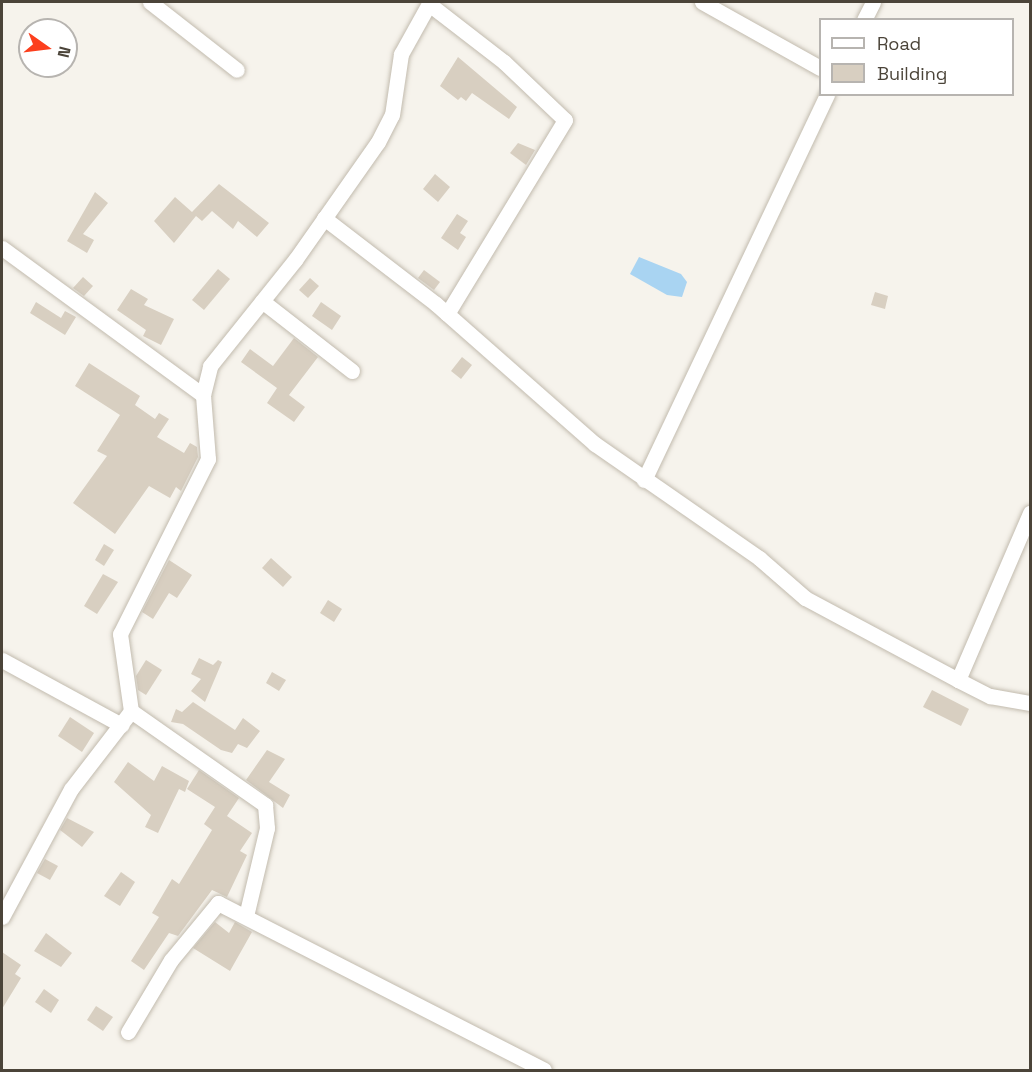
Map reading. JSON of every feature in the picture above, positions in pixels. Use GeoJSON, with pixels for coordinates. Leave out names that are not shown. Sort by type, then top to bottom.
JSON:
{"type":"FeatureCollection","features":[{"type":"Feature","properties":{"kind":"street"},"geometry":{"type":"LineString","coordinates":[[150,2],[237,70]]}},
{"type":"Feature","properties":{"kind":"street"},"geometry":{"type":"LineString","coordinates":[[702,2],[819,67]]}},
{"type":"Feature","properties":{"kind":"street"},"geometry":{"type":"LineString","coordinates":[[865,18],[873,2]]}},
{"type":"Feature","properties":{"kind":"street"},"geometry":{"type":"LineString","coordinates":[[2,917],[71,789],[131,711],[120,634],[208,459],[203,395],[210,366],[324,218],[391,118],[395,70],[430,3],[504,62],[565,120],[447,314]]}},
{"type":"Feature","properties":{"kind":"street"},"geometry":{"type":"LineString","coordinates":[[644,480],[826,96]]}},
{"type":"Feature","properties":{"kind":"street"},"geometry":{"type":"LineString","coordinates":[[324,218],[447,314],[530,390],[644,480],[759,558],[805,598],[990,696],[1030,703]]}},
{"type":"Feature","properties":{"kind":"street"},"geometry":{"type":"LineString","coordinates":[[2,248],[203,395]]}},
{"type":"Feature","properties":{"kind":"street"},"geometry":{"type":"LineString","coordinates":[[262,301],[352,371]]}},
{"type":"Feature","properties":{"kind":"street"},"geometry":{"type":"LineString","coordinates":[[958,680],[1030,513]]}},
{"type":"Feature","properties":{"kind":"street"},"geometry":{"type":"LineString","coordinates":[[2,660],[121,725]]}},
{"type":"Feature","properties":{"kind":"street"},"geometry":{"type":"LineString","coordinates":[[131,711],[256,796],[269,811],[246,916]]}},
{"type":"Feature","properties":{"kind":"street"},"geometry":{"type":"LineString","coordinates":[[128,1032],[212,905],[222,904],[393,997],[544,1071]]}},
{"type":"Feature","properties":{"kind":"water"},"geometry":{"type":"Polygon","coordinates":[[[639,257],[681,274],[687,282],[682,297],[667,295],[630,274],[639,257]]]}},
{"type":"Feature","properties":{"kind":"building"},"geometry":{"type":"Polygon","coordinates":[[[458,57],[517,107],[509,119],[472,93],[466,101],[461,97],[458,100],[440,86],[458,57]]]}},
{"type":"Feature","properties":{"kind":"building"},"geometry":{"type":"Polygon","coordinates":[[[518,143],[535,150],[526,165],[510,153],[518,143]]]}},
{"type":"Feature","properties":{"kind":"building"},"geometry":{"type":"Polygon","coordinates":[[[435,174],[450,187],[438,202],[423,189],[435,174]]]}},
{"type":"Feature","properties":{"kind":"building"},"geometry":{"type":"Polygon","coordinates":[[[219,184],[269,223],[257,237],[238,221],[233,229],[212,211],[202,221],[196,216],[174,243],[154,221],[175,197],[192,212],[219,184]]]}},
{"type":"Feature","properties":{"kind":"building"},"geometry":{"type":"Polygon","coordinates":[[[95,192],[108,203],[83,234],[94,240],[87,253],[67,241],[95,192]]]}},
{"type":"Feature","properties":{"kind":"building"},"geometry":{"type":"Polygon","coordinates":[[[457,214],[468,221],[460,233],[466,237],[458,250],[441,238],[457,214]]]}},
{"type":"Feature","properties":{"kind":"building"},"geometry":{"type":"Polygon","coordinates":[[[218,269],[230,279],[204,310],[192,300],[218,269]]]}},
{"type":"Feature","properties":{"kind":"building"},"geometry":{"type":"Polygon","coordinates":[[[424,270],[440,282],[434,290],[418,278],[424,270]]]}},
{"type":"Feature","properties":{"kind":"building"},"geometry":{"type":"Polygon","coordinates":[[[83,277],[93,286],[84,296],[73,288],[83,277]]]}},
{"type":"Feature","properties":{"kind":"building"},"geometry":{"type":"Polygon","coordinates":[[[310,278],[319,286],[308,298],[299,290],[310,278]]]}},
{"type":"Feature","properties":{"kind":"building"},"geometry":{"type":"Polygon","coordinates":[[[131,289],[148,299],[144,305],[174,319],[161,345],[143,336],[146,330],[117,310],[131,289]]]}},
{"type":"Feature","properties":{"kind":"building"},"geometry":{"type":"Polygon","coordinates":[[[875,292],[888,296],[885,309],[871,305],[875,292]]]}},
{"type":"Feature","properties":{"kind":"building"},"geometry":{"type":"Polygon","coordinates":[[[36,302],[61,318],[65,311],[76,317],[65,335],[30,313],[36,302]]]}},
{"type":"Feature","properties":{"kind":"building"},"geometry":{"type":"Polygon","coordinates":[[[321,302],[341,316],[332,330],[312,316],[321,302]]]}},
{"type":"Feature","properties":{"kind":"building"},"geometry":{"type":"Polygon","coordinates":[[[294,338],[318,357],[289,395],[305,407],[294,422],[267,403],[277,388],[241,362],[250,349],[273,366],[294,338]]]}},
{"type":"Feature","properties":{"kind":"building"},"geometry":{"type":"Polygon","coordinates":[[[462,357],[472,365],[461,379],[451,371],[462,357]]]}},
{"type":"Feature","properties":{"kind":"building"},"geometry":{"type":"Polygon","coordinates":[[[89,363],[140,396],[135,405],[155,419],[159,413],[169,419],[157,437],[184,453],[190,443],[197,447],[198,457],[181,491],[176,487],[170,498],[149,486],[115,534],[73,503],[107,456],[97,451],[120,415],[75,386],[89,363]]]}},
{"type":"Feature","properties":{"kind":"building"},"geometry":{"type":"Polygon","coordinates":[[[104,544],[114,550],[104,566],[95,560],[104,544]]]}},
{"type":"Feature","properties":{"kind":"building"},"geometry":{"type":"Polygon","coordinates":[[[271,558],[292,577],[283,587],[262,568],[271,558]]]}},
{"type":"Feature","properties":{"kind":"building"},"geometry":{"type":"Polygon","coordinates":[[[169,560],[192,575],[177,598],[169,593],[153,619],[142,612],[169,560]]]}},
{"type":"Feature","properties":{"kind":"building"},"geometry":{"type":"Polygon","coordinates":[[[103,574],[118,582],[97,614],[84,606],[103,574]]]}},
{"type":"Feature","properties":{"kind":"building"},"geometry":{"type":"Polygon","coordinates":[[[328,600],[342,609],[334,622],[320,613],[328,600]]]}},
{"type":"Feature","properties":{"kind":"building"},"geometry":{"type":"Polygon","coordinates":[[[199,658],[213,665],[218,660],[222,662],[205,702],[191,691],[201,679],[191,674],[199,658]]]}},
{"type":"Feature","properties":{"kind":"building"},"geometry":{"type":"Polygon","coordinates":[[[146,660],[162,670],[146,695],[138,690],[136,676],[146,660]]]}},
{"type":"Feature","properties":{"kind":"building"},"geometry":{"type":"Polygon","coordinates":[[[272,672],[286,680],[279,691],[266,683],[272,672]]]}},
{"type":"Feature","properties":{"kind":"building"},"geometry":{"type":"Polygon","coordinates":[[[932,690],[969,709],[961,726],[923,707],[932,690]]]}},
{"type":"Feature","properties":{"kind":"building"},"geometry":{"type":"Polygon","coordinates":[[[193,702],[235,730],[243,718],[260,731],[247,748],[238,744],[232,753],[221,750],[183,724],[171,722],[176,709],[182,712],[193,702]]]}},
{"type":"Feature","properties":{"kind":"building"},"geometry":{"type":"Polygon","coordinates":[[[70,717],[94,733],[82,752],[58,736],[70,717]]]}},
{"type":"Feature","properties":{"kind":"building"},"geometry":{"type":"Polygon","coordinates":[[[267,750],[285,759],[269,782],[290,795],[283,808],[246,780],[267,750]]]}},
{"type":"Feature","properties":{"kind":"building"},"geometry":{"type":"Polygon","coordinates":[[[128,762],[154,781],[162,766],[189,781],[185,792],[179,789],[158,833],[145,827],[151,815],[114,782],[128,762]]]}},
{"type":"Feature","properties":{"kind":"building"},"geometry":{"type":"Polygon","coordinates":[[[199,770],[239,798],[227,816],[252,833],[240,851],[247,855],[227,897],[212,890],[178,936],[169,933],[144,970],[131,961],[159,917],[152,913],[172,879],[179,884],[212,830],[204,824],[215,807],[187,789],[199,770]]]}},
{"type":"Feature","properties":{"kind":"building"},"geometry":{"type":"Polygon","coordinates":[[[67,818],[94,832],[82,847],[60,830],[67,818]]]}},
{"type":"Feature","properties":{"kind":"building"},"geometry":{"type":"Polygon","coordinates":[[[45,859],[58,866],[50,880],[37,873],[45,859]]]}},
{"type":"Feature","properties":{"kind":"building"},"geometry":{"type":"Polygon","coordinates":[[[121,872],[135,882],[120,906],[104,896],[121,872]]]}},
{"type":"Feature","properties":{"kind":"building"},"geometry":{"type":"Polygon","coordinates":[[[215,922],[229,933],[235,922],[252,932],[230,971],[193,948],[215,922]]]}},
{"type":"Feature","properties":{"kind":"building"},"geometry":{"type":"Polygon","coordinates":[[[46,933],[72,953],[61,967],[34,951],[46,933]]]}},
{"type":"Feature","properties":{"kind":"building"},"geometry":{"type":"Polygon","coordinates":[[[2,952],[21,965],[15,974],[21,978],[2,1009],[2,952]]]}},
{"type":"Feature","properties":{"kind":"building"},"geometry":{"type":"Polygon","coordinates":[[[44,989],[59,1000],[51,1013],[35,1002],[44,989]]]}},
{"type":"Feature","properties":{"kind":"building"},"geometry":{"type":"Polygon","coordinates":[[[96,1006],[113,1017],[103,1031],[87,1020],[96,1006]]]}}]}
